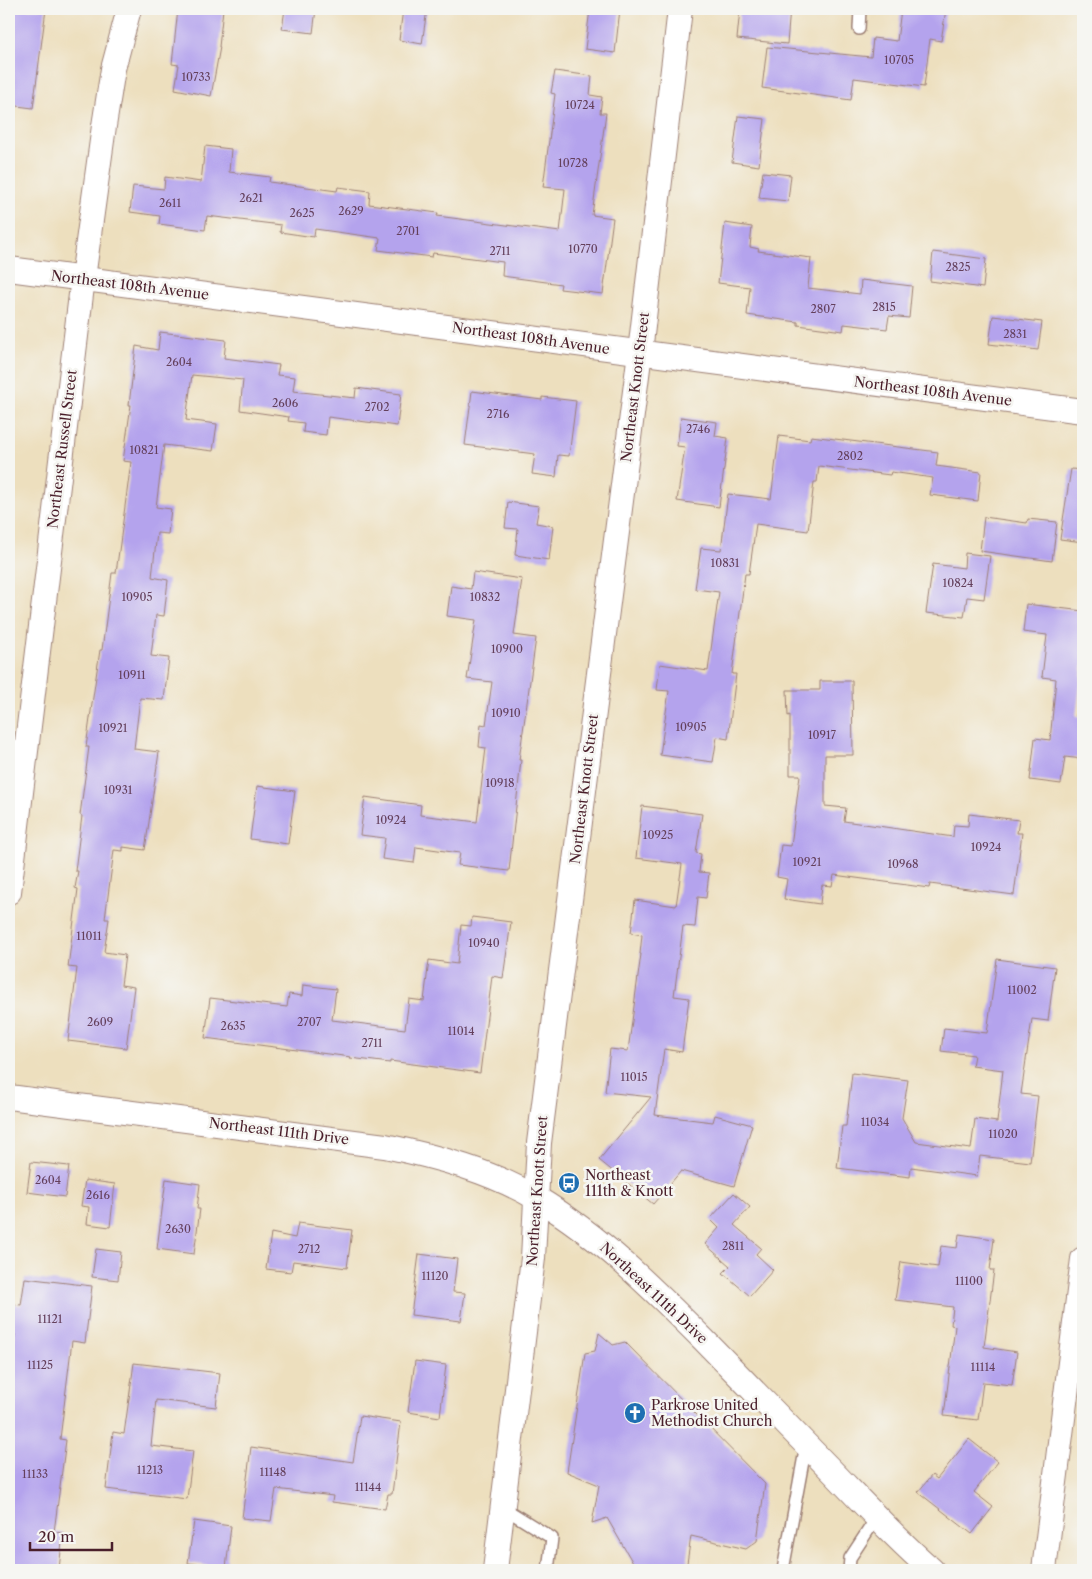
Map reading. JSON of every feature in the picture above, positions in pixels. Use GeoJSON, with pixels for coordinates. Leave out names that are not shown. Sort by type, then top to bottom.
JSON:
{"type":"FeatureCollection","features":[{"type":"Feature","properties":{"kind":"street","name":"Northeast Russell Street"},"geometry":{"type":"LineString","coordinates":[[9,892],[83,278],[113,69],[129,9]]}},
{"type":"Feature","properties":{"kind":"street","name":"Northeast Knott Street"},"geometry":{"type":"LineString","coordinates":[[495,1570],[532,1258],[539,1143],[640,352],[680,9]]}},
{"type":"Feature","properties":{"kind":"street","name":"Northeast 108th Avenue"},"geometry":{"type":"LineString","coordinates":[[9,269],[1083,411]]}},
{"type":"Feature","properties":{"kind":"street","name":"Northeast 111th Drive"},"geometry":{"type":"LineString","coordinates":[[9,1097],[385,1146],[460,1164],[495,1177],[536,1198],[593,1236],[645,1281],[932,1570]]}},
{"type":"Feature","properties":{"kind":"street"},"geometry":{"type":"LineString","coordinates":[[1044,1570],[1083,1260]]}},
{"type":"Feature","properties":{"kind":"lane"},"geometry":{"type":"LineString","coordinates":[[859,29],[860,9]]}},
{"type":"Feature","properties":{"kind":"lane"},"geometry":{"type":"LineString","coordinates":[[783,1570],[806,1445]]}},
{"type":"Feature","properties":{"kind":"lane"},"geometry":{"type":"LineString","coordinates":[[502,1507],[552,1538],[548,1570]]}},
{"type":"Feature","properties":{"kind":"lane"},"geometry":{"type":"LineString","coordinates":[[849,1570],[850,1558],[877,1516]]}},
{"type":"Feature","properties":{"kind":"building"},"geometry":{"type":"Polygon","coordinates":[[[9,9],[46,9],[33,108],[9,105],[9,9]]]}},
{"type":"Feature","properties":{"kind":"building"},"geometry":{"type":"Polygon","coordinates":[[[178,9],[223,9],[220,47],[211,96],[175,89],[179,65],[172,64],[178,9]]]}},
{"type":"Feature","properties":{"kind":"building"},"geometry":{"type":"Polygon","coordinates":[[[285,9],[316,9],[313,33],[282,29],[285,9]]]}},
{"type":"Feature","properties":{"kind":"building"},"geometry":{"type":"Polygon","coordinates":[[[403,9],[427,9],[422,44],[399,40],[403,9]]]}},
{"type":"Feature","properties":{"kind":"building"},"geometry":{"type":"Polygon","coordinates":[[[590,9],[620,9],[615,53],[585,49],[590,9]]]}},
{"type":"Feature","properties":{"kind":"building"},"geometry":{"type":"Polygon","coordinates":[[[740,9],[790,9],[787,44],[737,39],[740,9]]]}},
{"type":"Feature","properties":{"kind":"building"},"geometry":{"type":"Polygon","coordinates":[[[901,9],[946,9],[941,41],[930,39],[924,87],[854,78],[851,100],[762,88],[767,47],[871,57],[873,38],[897,41],[901,9]]]}},
{"type":"Feature","properties":{"kind":"building"},"geometry":{"type":"Polygon","coordinates":[[[555,71],[592,76],[590,95],[602,97],[600,113],[606,113],[592,215],[613,218],[603,294],[560,289],[561,284],[502,276],[503,262],[433,253],[432,257],[378,250],[380,238],[315,229],[314,237],[280,232],[281,225],[207,216],[205,230],[159,224],[160,216],[130,212],[133,186],[164,189],[165,177],[201,182],[205,146],[231,149],[229,172],[270,177],[269,182],[337,191],[338,187],[370,191],[369,204],[438,213],[437,216],[560,232],[565,189],[543,187],[555,94],[551,93],[555,71]]]}},
{"type":"Feature","properties":{"kind":"building"},"geometry":{"type":"Polygon","coordinates":[[[738,116],[765,119],[759,166],[732,162],[738,116]]]}},
{"type":"Feature","properties":{"kind":"building"},"geometry":{"type":"Polygon","coordinates":[[[763,172],[791,175],[788,201],[759,198],[763,172]]]}},
{"type":"Feature","properties":{"kind":"building"},"geometry":{"type":"Polygon","coordinates":[[[725,223],[752,227],[750,247],[759,249],[758,251],[811,258],[808,288],[860,294],[861,280],[912,286],[909,318],[889,316],[887,329],[844,324],[843,331],[747,315],[750,287],[718,283],[725,223]]]}},
{"type":"Feature","properties":{"kind":"building"},"geometry":{"type":"Polygon","coordinates":[[[933,252],[986,259],[983,288],[930,281],[933,252]]]}},
{"type":"Feature","properties":{"kind":"building"},"geometry":{"type":"Polygon","coordinates":[[[993,316],[1042,322],[1038,350],[989,344],[993,316]]]}},
{"type":"Feature","properties":{"kind":"building"},"geometry":{"type":"Polygon","coordinates":[[[160,332],[226,340],[224,358],[279,365],[277,375],[295,377],[293,391],[355,398],[356,388],[401,394],[397,426],[328,417],[326,435],[303,432],[304,423],[288,421],[289,417],[240,410],[243,380],[192,375],[186,420],[217,424],[213,451],[164,445],[156,507],[171,509],[168,534],[157,533],[152,577],[168,580],[164,616],[156,615],[151,656],[169,658],[164,700],[140,698],[134,749],[159,752],[145,850],[123,847],[123,851],[114,850],[105,919],[109,919],[104,952],[125,955],[121,985],[134,987],[126,1048],[68,1041],[77,968],[68,967],[78,889],[75,888],[78,871],[75,871],[89,747],[86,747],[112,573],[116,573],[131,462],[123,461],[131,405],[129,405],[136,346],[158,350],[160,332]]]}},
{"type":"Feature","properties":{"kind":"building"},"geometry":{"type":"Polygon","coordinates":[[[472,391],[542,400],[542,397],[576,401],[569,456],[558,455],[556,477],[532,474],[535,454],[465,445],[472,391]]]}},
{"type":"Feature","properties":{"kind":"building"},"geometry":{"type":"Polygon","coordinates":[[[681,417],[717,422],[715,436],[728,438],[719,507],[677,501],[685,447],[677,446],[681,417]]]}},
{"type":"Feature","properties":{"kind":"building"},"geometry":{"type":"Polygon","coordinates":[[[779,436],[810,440],[811,436],[938,452],[936,466],[981,472],[978,501],[930,495],[933,478],[891,472],[890,475],[819,466],[817,482],[814,482],[808,531],[756,524],[749,574],[745,574],[732,674],[736,674],[728,739],[717,737],[713,762],[660,755],[669,691],[657,690],[660,664],[708,671],[719,592],[695,589],[701,548],[721,550],[728,494],[771,499],[779,436]]]}},
{"type":"Feature","properties":{"kind":"building"},"geometry":{"type":"Polygon","coordinates":[[[1071,469],[1083,470],[1083,542],[1060,539],[1071,469]]]}},
{"type":"Feature","properties":{"kind":"building"},"geometry":{"type":"Polygon","coordinates":[[[508,502],[539,506],[536,523],[553,526],[549,560],[515,555],[518,529],[505,528],[508,502]]]}},
{"type":"Feature","properties":{"kind":"building"},"geometry":{"type":"Polygon","coordinates":[[[984,517],[1027,523],[1028,519],[1057,522],[1052,561],[980,551],[984,517]]]}},
{"type":"Feature","properties":{"kind":"building"},"geometry":{"type":"Polygon","coordinates":[[[965,553],[990,556],[984,599],[967,597],[964,617],[926,613],[933,564],[964,568],[965,553]]]}},
{"type":"Feature","properties":{"kind":"building"},"geometry":{"type":"Polygon","coordinates":[[[473,572],[522,579],[514,635],[536,638],[519,760],[521,760],[509,871],[458,865],[460,853],[416,847],[414,863],[382,859],[385,838],[360,835],[365,797],[421,805],[420,815],[477,822],[486,748],[479,747],[481,724],[486,725],[492,682],[467,679],[476,620],[447,616],[451,586],[471,589],[473,572]]]}},
{"type":"Feature","properties":{"kind":"building"},"geometry":{"type":"Polygon","coordinates":[[[1026,604],[1083,611],[1083,662],[1076,716],[1083,717],[1083,759],[1065,757],[1061,784],[1030,780],[1035,738],[1050,740],[1056,679],[1042,677],[1047,635],[1023,632],[1026,604]]]}},
{"type":"Feature","properties":{"kind":"building"},"geometry":{"type":"Polygon","coordinates":[[[820,681],[852,681],[853,755],[825,755],[825,806],[846,808],[844,821],[953,837],[954,825],[968,826],[969,814],[1019,820],[1017,833],[1022,833],[1014,895],[930,884],[929,888],[834,875],[832,886],[822,885],[820,904],[784,899],[787,879],[777,877],[781,845],[791,846],[800,775],[790,775],[790,715],[788,716],[787,690],[820,690],[820,681]]]}},
{"type":"Feature","properties":{"kind":"building"},"geometry":{"type":"Polygon","coordinates":[[[257,786],[295,791],[288,844],[250,839],[257,786]]]}},
{"type":"Feature","properties":{"kind":"building"},"geometry":{"type":"Polygon","coordinates":[[[642,806],[702,814],[696,853],[701,854],[699,872],[709,873],[706,898],[698,897],[695,927],[683,926],[674,996],[689,998],[682,1052],[664,1049],[655,1115],[713,1122],[715,1115],[752,1125],[734,1186],[681,1171],[653,1204],[599,1160],[651,1097],[605,1092],[610,1049],[628,1051],[642,935],[631,933],[635,900],[676,906],[682,864],[636,858],[642,806]]]}},
{"type":"Feature","properties":{"kind":"building"},"geometry":{"type":"Polygon","coordinates":[[[472,917],[511,922],[503,978],[492,976],[480,1073],[390,1061],[390,1063],[350,1058],[205,1038],[210,998],[287,1007],[289,994],[302,996],[303,985],[336,989],[332,1020],[405,1029],[409,999],[424,1001],[429,960],[457,964],[461,925],[471,926],[472,917]]]}},
{"type":"Feature","properties":{"kind":"building"},"geometry":{"type":"Polygon","coordinates":[[[997,959],[1055,967],[1048,1021],[1032,1019],[1021,1094],[1038,1096],[1030,1162],[980,1156],[977,1176],[911,1167],[910,1177],[837,1168],[842,1126],[846,1126],[852,1073],[908,1080],[902,1118],[916,1142],[971,1149],[975,1119],[997,1122],[1003,1070],[972,1066],[974,1055],[941,1051],[944,1028],[987,1033],[997,959]]]}},
{"type":"Feature","properties":{"kind":"building"},"geometry":{"type":"Polygon","coordinates":[[[31,1162],[69,1166],[65,1197],[27,1192],[31,1162]]]}},
{"type":"Feature","properties":{"kind":"building"},"geometry":{"type":"Polygon","coordinates":[[[166,1179],[200,1184],[197,1209],[200,1209],[194,1254],[157,1249],[166,1179]]]}},
{"type":"Feature","properties":{"kind":"building"},"geometry":{"type":"Polygon","coordinates":[[[85,1180],[115,1184],[110,1227],[87,1224],[89,1207],[81,1206],[85,1180]]]}},
{"type":"Feature","properties":{"kind":"building"},"geometry":{"type":"Polygon","coordinates":[[[734,1193],[750,1207],[734,1225],[761,1248],[756,1254],[773,1270],[750,1296],[723,1273],[730,1266],[705,1244],[719,1228],[710,1219],[734,1193]]]}},
{"type":"Feature","properties":{"kind":"building"},"geometry":{"type":"Polygon","coordinates":[[[298,1223],[352,1230],[347,1268],[293,1261],[291,1272],[266,1269],[271,1233],[295,1238],[298,1223]]]}},
{"type":"Feature","properties":{"kind":"building"},"geometry":{"type":"Polygon","coordinates":[[[959,1234],[994,1239],[990,1270],[994,1270],[984,1347],[1017,1352],[1012,1385],[983,1382],[978,1420],[944,1416],[955,1326],[951,1325],[953,1307],[895,1300],[901,1262],[938,1267],[941,1246],[957,1248],[959,1234]]]}},
{"type":"Feature","properties":{"kind":"building"},"geometry":{"type":"Polygon","coordinates":[[[96,1249],[121,1252],[118,1280],[92,1277],[96,1249]]]}},
{"type":"Feature","properties":{"kind":"building"},"geometry":{"type":"Polygon","coordinates":[[[419,1254],[457,1259],[453,1292],[465,1293],[461,1321],[411,1315],[419,1254]]]}},
{"type":"Feature","properties":{"kind":"building"},"geometry":{"type":"Polygon","coordinates":[[[25,1278],[92,1286],[85,1343],[72,1341],[60,1439],[66,1440],[54,1532],[63,1533],[59,1569],[47,1567],[47,1570],[9,1570],[9,1379],[15,1334],[10,1333],[13,1304],[21,1305],[25,1278]]]}},
{"type":"Feature","properties":{"kind":"building","name":"Parkrose United Methodist Church"},"geometry":{"type":"Polygon","coordinates":[[[599,1333],[613,1345],[625,1342],[765,1484],[757,1541],[746,1549],[691,1536],[686,1570],[637,1570],[607,1518],[592,1523],[599,1485],[567,1472],[585,1353],[595,1351],[599,1333]]]}},
{"type":"Feature","properties":{"kind":"building"},"geometry":{"type":"Polygon","coordinates":[[[415,1361],[446,1365],[440,1417],[408,1412],[415,1361]]]}},
{"type":"Feature","properties":{"kind":"building"},"geometry":{"type":"Polygon","coordinates":[[[134,1363],[220,1373],[216,1407],[156,1400],[151,1446],[193,1451],[187,1499],[106,1489],[113,1432],[124,1434],[134,1363]]]}},
{"type":"Feature","properties":{"kind":"building"},"geometry":{"type":"Polygon","coordinates":[[[360,1416],[401,1422],[392,1494],[388,1494],[385,1509],[332,1502],[333,1496],[276,1489],[271,1521],[242,1518],[251,1447],[353,1462],[360,1416]]]}},
{"type":"Feature","properties":{"kind":"building"},"geometry":{"type":"Polygon","coordinates":[[[969,1439],[998,1462],[974,1492],[993,1507],[972,1534],[918,1492],[932,1475],[937,1479],[969,1439]]]}},
{"type":"Feature","properties":{"kind":"building"},"geometry":{"type":"Polygon","coordinates":[[[194,1521],[231,1526],[226,1568],[188,1563],[194,1521]]]}},
{"type":"Feature","properties":{"kind":"place","name":"Northeast 111th & Knott"},"geometry":{"type":"Point","coordinates":[569,1183]}},
{"type":"Feature","properties":{"kind":"place","name":"Parkrose United Methodist Church"},"geometry":{"type":"Point","coordinates":[635,1413]}}]}
